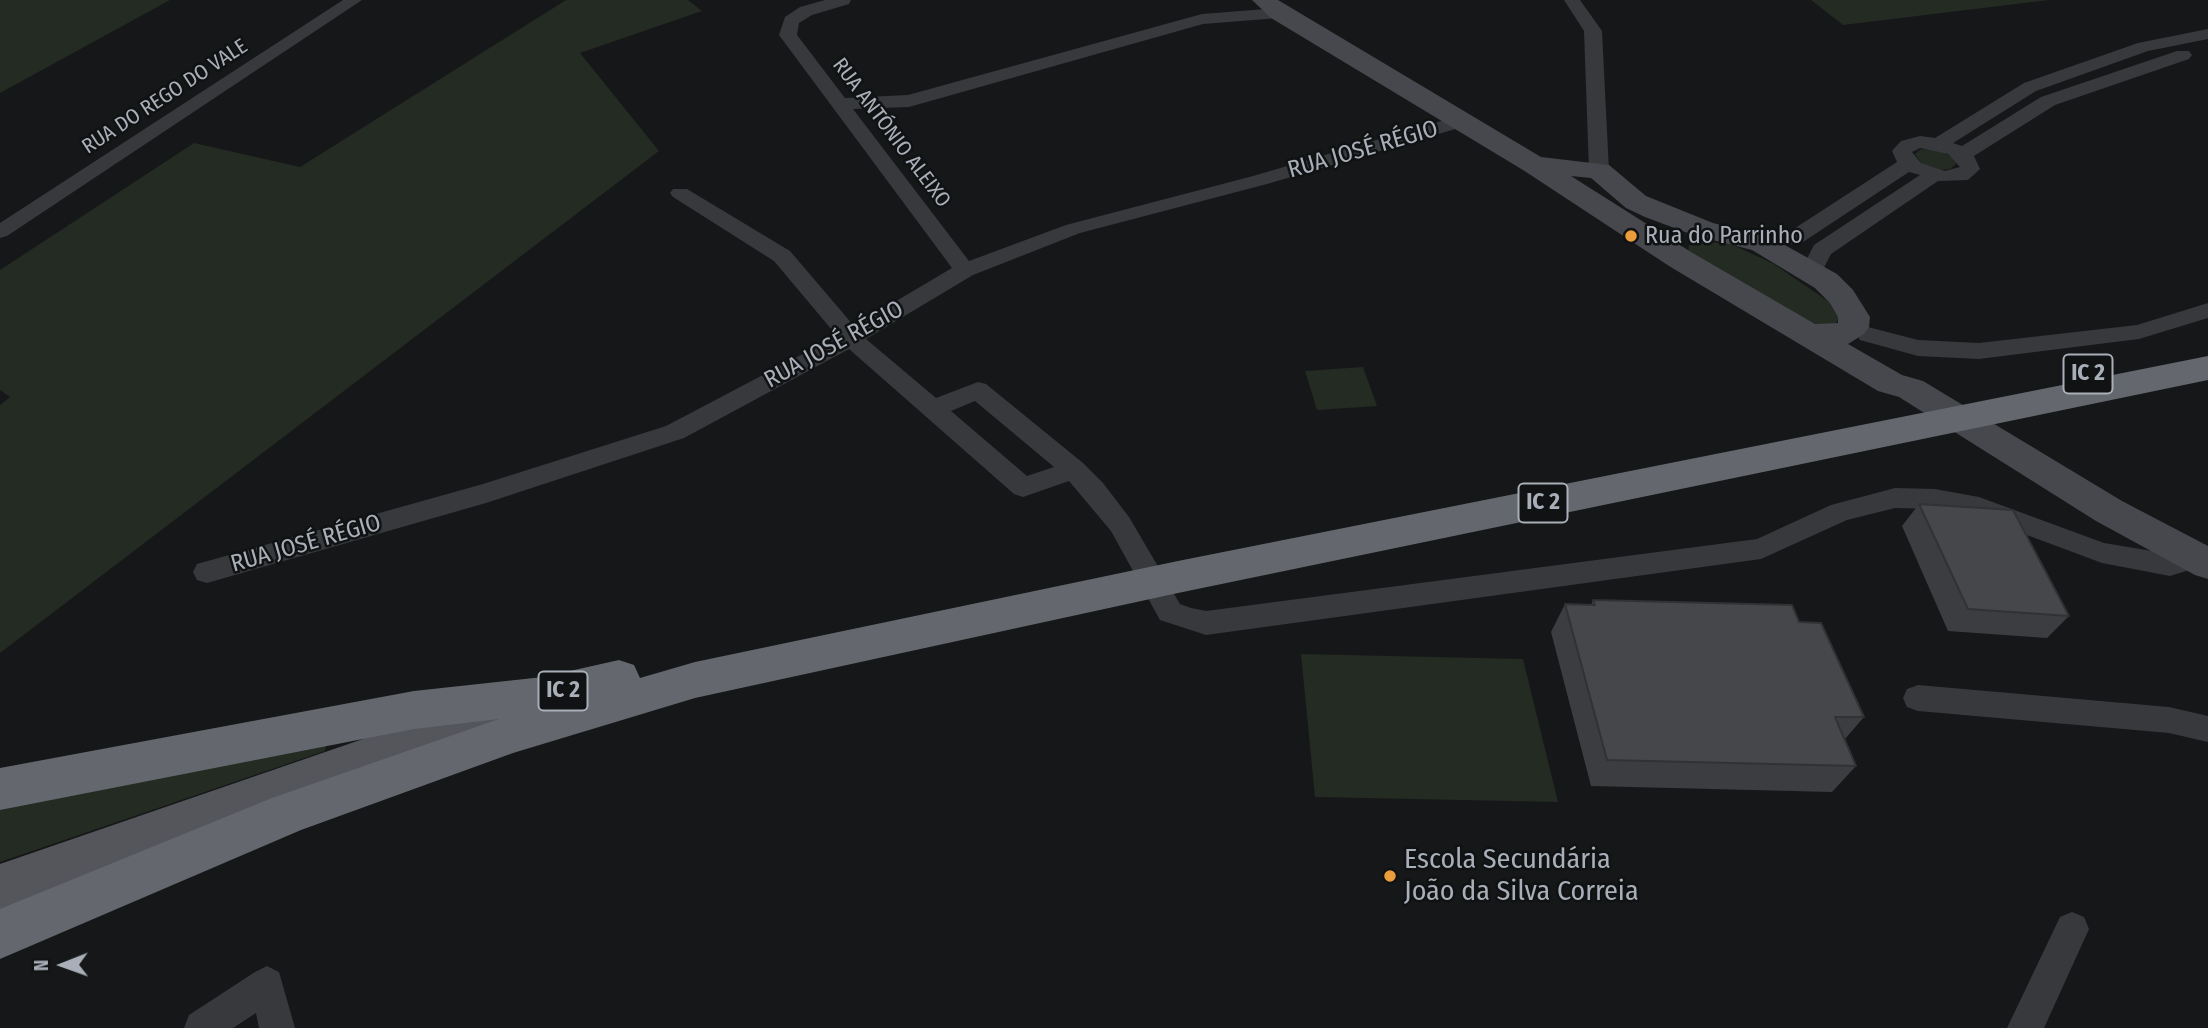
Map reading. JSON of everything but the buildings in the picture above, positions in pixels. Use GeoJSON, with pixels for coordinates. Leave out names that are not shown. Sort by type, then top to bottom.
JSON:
{"type":"FeatureCollection","features":[{"type":"Feature","properties":{"kind":"highway","name":"IC 2"},"geometry":{"type":"LineString","coordinates":[[1981,405],[2208,352]]}},
{"type":"Feature","properties":{"kind":"highway","name":"IC 2"},"geometry":{"type":"LineString","coordinates":[[0,789],[414,710],[543,696],[1175,568],[1902,410],[1981,405],[2208,368]]}},
{"type":"Feature","properties":{"kind":"highway","name":"IC 2"},"geometry":{"type":"LineString","coordinates":[[0,934],[289,813],[513,734],[695,680],[1125,578]]}},
{"type":"Feature","properties":{"kind":"main road"},"geometry":{"type":"LineString","coordinates":[[0,887],[543,696]]}},
{"type":"Feature","properties":{"kind":"main road"},"geometry":{"type":"LineString","coordinates":[[0,916],[289,813]]}},
{"type":"Feature","properties":{"kind":"street","name":"RUA DO REGO DO VALE"},"geometry":{"type":"LineString","coordinates":[[0,232],[354,0]]}},
{"type":"Feature","properties":{"kind":"street","name":"RUA ANTÓNIO ALEIXO"},"geometry":{"type":"LineString","coordinates":[[843,0],[806,11],[791,21],[789,35],[965,270]]}},
{"type":"Feature","properties":{"kind":"street"},"geometry":{"type":"LineString","coordinates":[[1202,19],[1234,0]]}},
{"type":"Feature","properties":{"kind":"street"},"geometry":{"type":"LineString","coordinates":[[1572,0],[1593,31],[1599,172]]}},
{"type":"Feature","properties":{"kind":"street"},"geometry":{"type":"LineString","coordinates":[[840,104],[909,101],[1202,19],[1272,7],[1534,164],[1680,259],[1889,383],[1902,410]]}},
{"type":"Feature","properties":{"kind":"street"},"geometry":{"type":"LineString","coordinates":[[1938,144],[2030,87],[2144,47],[2208,34]]}},
{"type":"Feature","properties":{"kind":"street"},"geometry":{"type":"LineString","coordinates":[[1962,155],[2048,101],[2162,61],[2208,50]]}},
{"type":"Feature","properties":{"kind":"street"},"geometry":{"type":"LineString","coordinates":[[861,132],[909,101]]}},
{"type":"Feature","properties":{"kind":"street","name":"RUA JOSÉ RÉGIO"},"geometry":{"type":"LineString","coordinates":[[207,572],[486,493],[675,432],[851,338],[965,270],[1073,229],[1260,180],[1462,121]]}},
{"type":"Feature","properties":{"kind":"street"},"geometry":{"type":"LineString","coordinates":[[1920,142],[1938,144],[1962,155],[1970,165],[1967,173],[1953,177],[1934,175],[1909,163],[1902,151],[1908,145],[1920,142]]}},
{"type":"Feature","properties":{"kind":"street"},"geometry":{"type":"LineString","coordinates":[[1762,244],[1796,237],[1909,163]]}},
{"type":"Feature","properties":{"kind":"street"},"geometry":{"type":"LineString","coordinates":[[1534,164],[1599,172],[1636,202],[1703,229],[1762,244],[1811,272],[1826,281],[1842,297],[1861,326],[1902,410],[2109,511],[2202,561]]}},
{"type":"Feature","properties":{"kind":"street"},"geometry":{"type":"LineString","coordinates":[[1811,272],[1822,250],[1934,175]]}},
{"type":"Feature","properties":{"kind":"street"},"geometry":{"type":"LineString","coordinates":[[680,193],[782,256],[851,338],[1023,487],[1074,470]]}},
{"type":"Feature","properties":{"kind":"street"},"geometry":{"type":"LineString","coordinates":[[1680,259],[1675,246],[1681,238],[1688,232],[1703,229]]}},
{"type":"Feature","properties":{"kind":"street"},"geometry":{"type":"LineString","coordinates":[[1808,335],[1842,335],[1853,327],[1861,326],[1918,348],[1979,351],[2138,332],[2208,310]]}},
{"type":"Feature","properties":{"kind":"street"},"geometry":{"type":"LineString","coordinates":[[934,409],[978,390],[1094,490],[1120,524],[1170,612],[1206,623],[1761,549],[1840,512],[1895,498],[1935,499],[1979,507],[2102,554],[2170,565],[2202,561]]}},
{"type":"Feature","properties":{"kind":"street"},"geometry":{"type":"LineString","coordinates":[[1918,698],[2169,720],[2208,729]]}},
{"type":"Feature","properties":{"kind":"street"},"geometry":{"type":"LineString","coordinates":[[2025,1028],[2072,929]]}},
{"type":"Feature","properties":{"kind":"street"},"geometry":{"type":"LineString","coordinates":[[202,1028],[267,984],[277,1028]]}},
{"type":"Feature","properties":{"kind":"shaded area"},"geometry":{"type":"Polygon","coordinates":[[[0,0],[170,0],[0,93],[0,0]]]}},
{"type":"Feature","properties":{"kind":"shaded area"},"geometry":{"type":"Polygon","coordinates":[[[566,0],[688,0],[702,11],[580,53],[659,151],[0,653],[0,405],[10,397],[0,390],[0,270],[194,143],[300,167],[566,0]]]}},
{"type":"Feature","properties":{"kind":"shaded area"},"geometry":{"type":"Polygon","coordinates":[[[1811,0],[2049,0],[1843,25],[1811,0]]]}},
{"type":"Feature","properties":{"kind":"shaded area"},"geometry":{"type":"Polygon","coordinates":[[[1921,149],[1944,152],[1954,159],[1956,164],[1950,169],[1941,170],[1922,164],[1915,154],[1921,149]]]}},
{"type":"Feature","properties":{"kind":"shaded area"},"geometry":{"type":"Polygon","coordinates":[[[1697,240],[1733,245],[1774,264],[1832,304],[1840,316],[1836,323],[1815,327],[1688,253],[1689,245],[1697,240]]]}},
{"type":"Feature","properties":{"kind":"shaded area"},"geometry":{"type":"Polygon","coordinates":[[[1363,367],[1377,406],[1317,410],[1305,371],[1363,367]]]}},
{"type":"Feature","properties":{"kind":"shaded area"},"geometry":{"type":"Polygon","coordinates":[[[1301,654],[1523,659],[1558,802],[1315,797],[1301,654]]]}},
{"type":"Feature","properties":{"kind":"shaded area"},"geometry":{"type":"Polygon","coordinates":[[[328,738],[325,751],[0,862],[0,804],[328,738]]]}},
{"type":"Feature","properties":{"kind":"place","name":"Rua do Parrinho"},"geometry":{"type":"Point","coordinates":[1631,236]}},
{"type":"Feature","properties":{"kind":"place","name":"Escola Secundária João da Silva Correia"},"geometry":{"type":"Point","coordinates":[1390,876]}}]}
